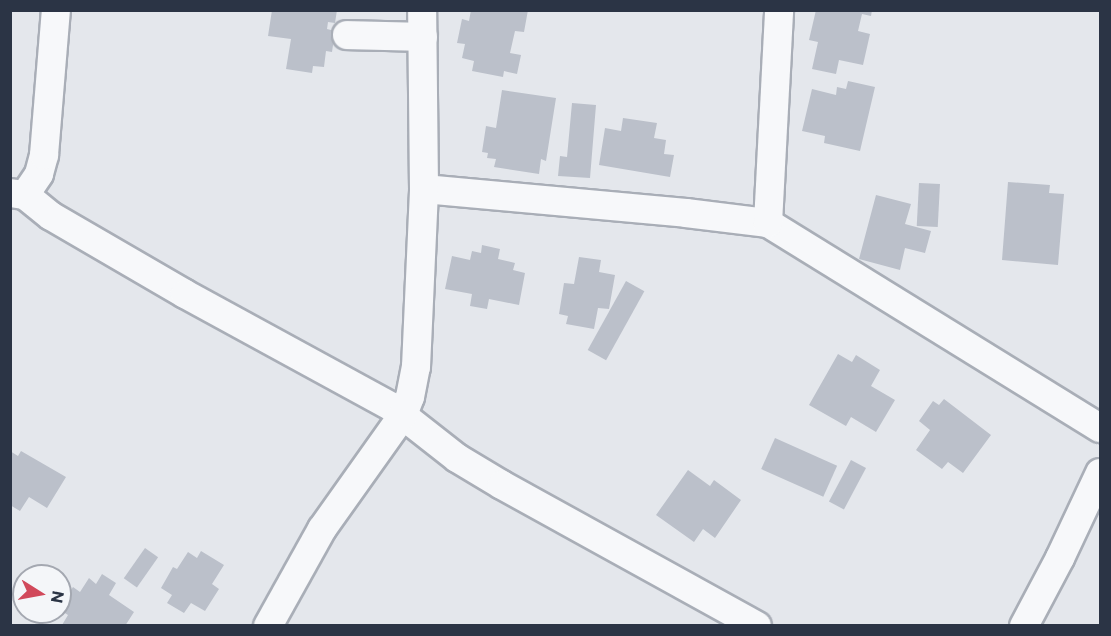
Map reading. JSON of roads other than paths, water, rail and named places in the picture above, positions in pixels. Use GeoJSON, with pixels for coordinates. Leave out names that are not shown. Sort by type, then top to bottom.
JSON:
{"type":"FeatureCollection","features":[{"type":"Feature","properties":{"kind":"street"},"geometry":{"type":"LineString","coordinates":[[56,10],[45,155],[39,174],[18,194],[70,228],[403,415],[447,451],[502,485],[757,626]]}},
{"type":"Feature","properties":{"kind":"street"},"geometry":{"type":"LineString","coordinates":[[768,224],[779,10]]}},
{"type":"Feature","properties":{"kind":"street"},"geometry":{"type":"LineString","coordinates":[[268,626],[322,530],[403,415],[411,397],[416,367],[424,189],[423,24],[347,35]]}},
{"type":"Feature","properties":{"kind":"street"},"geometry":{"type":"LineString","coordinates":[[424,189],[686,213],[768,224],[1101,428]]}},
{"type":"Feature","properties":{"kind":"street"},"geometry":{"type":"LineString","coordinates":[[1024,626],[1101,472]]}}]}
